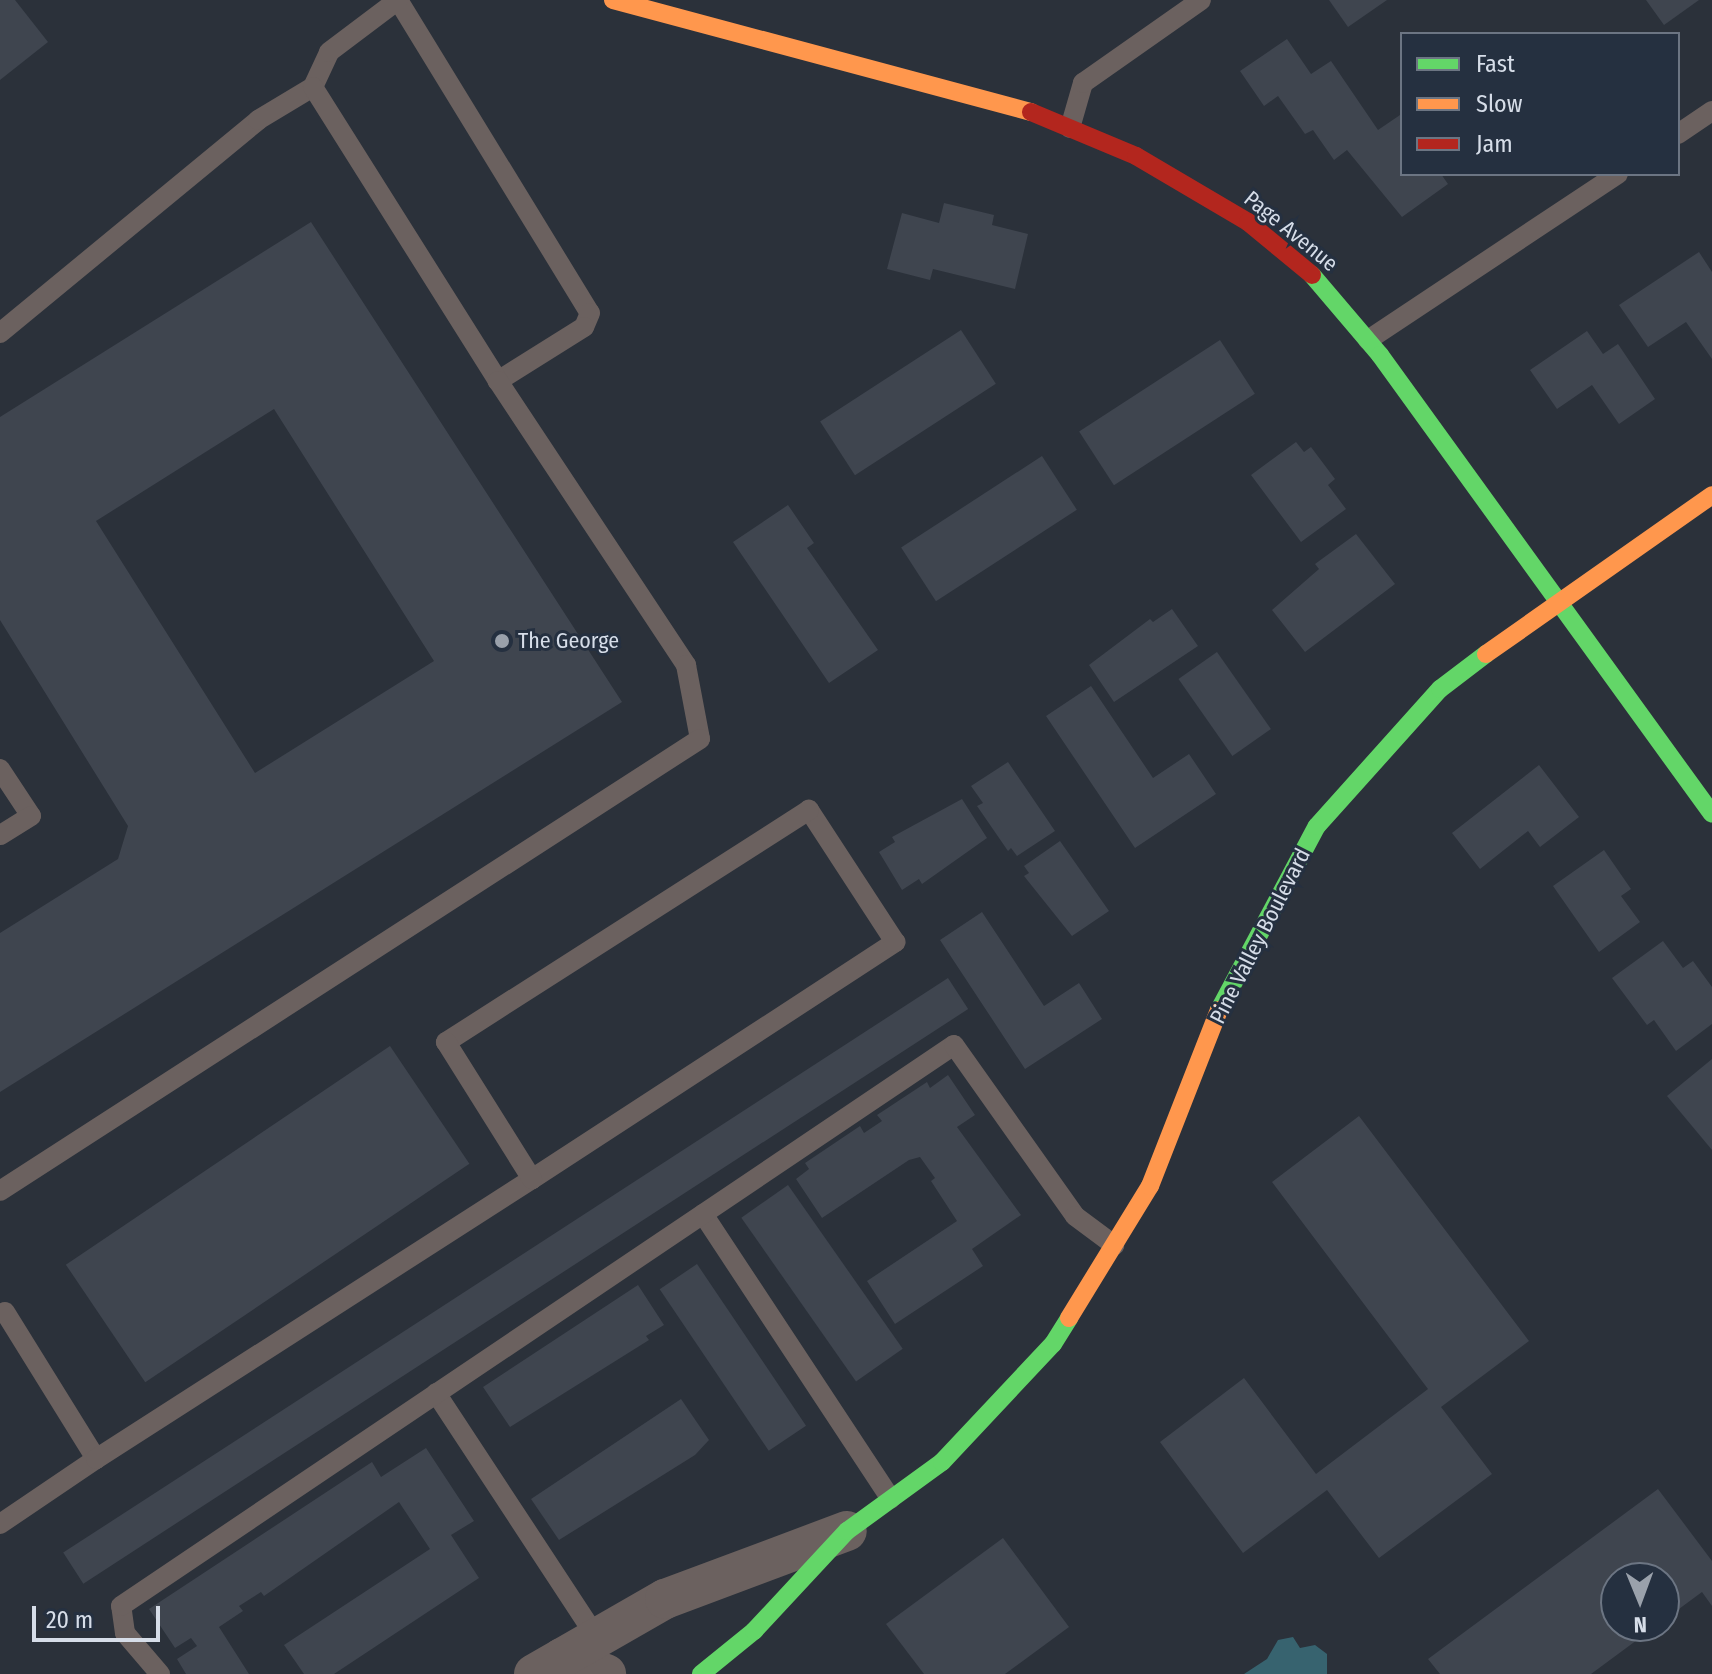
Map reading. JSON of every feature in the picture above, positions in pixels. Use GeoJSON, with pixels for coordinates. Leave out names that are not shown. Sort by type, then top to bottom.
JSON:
{"type":"FeatureCollection","features":[{"type":"Feature","properties":{"kind":"street","name":"Page Avenue"},"geometry":{"type":"LineString","coordinates":[[613,0],[1024,109],[1136,156],[1248,222],[1321,283],[1368,340],[1712,814]]}},
{"type":"Feature","properties":{"kind":"street","name":"Pine Valley Boulevard"},"geometry":{"type":"LineString","coordinates":[[701,1674],[754,1631],[847,1531],[942,1462],[1053,1344],[1150,1186],[1226,991],[1317,826],[1440,689],[1557,600],[1712,495]]}},
{"type":"Feature","properties":{"kind":"street","name":"Pine Valley Boulevard"},"geometry":{"type":"LineString","coordinates":[[548,1666],[601,1656],[665,1599],[847,1531]]}},
{"type":"Feature","properties":{"kind":"lane"},"geometry":{"type":"LineString","coordinates":[[0,333],[258,120],[313,87],[329,52],[398,0],[590,313],[584,327],[498,381]]}},
{"type":"Feature","properties":{"kind":"lane"},"geometry":{"type":"LineString","coordinates":[[699,23],[705,0]]}},
{"type":"Feature","properties":{"kind":"lane"},"geometry":{"type":"LineString","coordinates":[[1070,128],[1083,83],[1201,0]]}},
{"type":"Feature","properties":{"kind":"lane"},"geometry":{"type":"LineString","coordinates":[[0,1191],[700,739],[686,665],[498,381],[313,87]]}},
{"type":"Feature","properties":{"kind":"lane"},"geometry":{"type":"LineString","coordinates":[[1680,133],[1712,111]]}},
{"type":"Feature","properties":{"kind":"lane"},"geometry":{"type":"LineString","coordinates":[[1368,340],[1615,176]]}},
{"type":"Feature","properties":{"kind":"lane"},"geometry":{"type":"LineString","coordinates":[[0,769],[31,816],[0,835]]}},
{"type":"Feature","properties":{"kind":"lane"},"geometry":{"type":"LineString","coordinates":[[0,1524],[96,1459],[532,1179],[895,942],[809,810],[446,1042],[532,1179]]}},
{"type":"Feature","properties":{"kind":"lane"},"geometry":{"type":"LineString","coordinates":[[160,1674],[125,1633],[121,1606],[954,1045],[1075,1216],[1114,1245]]}},
{"type":"Feature","properties":{"kind":"lane"},"geometry":{"type":"LineString","coordinates":[[703,1214],[891,1499]]}},
{"type":"Feature","properties":{"kind":"lane"},"geometry":{"type":"LineString","coordinates":[[5,1312],[96,1459]]}},
{"type":"Feature","properties":{"kind":"lane"},"geometry":{"type":"LineString","coordinates":[[436,1393],[601,1656]]}},
{"type":"Feature","properties":{"kind":"water"},"geometry":{"type":"Polygon","coordinates":[[[1293,1637],[1300,1648],[1315,1645],[1327,1654],[1327,1674],[1244,1674],[1267,1659],[1278,1640],[1293,1637]]]}},
{"type":"Feature","properties":{"kind":"building"},"geometry":{"type":"Polygon","coordinates":[[[0,0],[15,0],[48,42],[0,80],[0,0]]]}},
{"type":"Feature","properties":{"kind":"building"},"geometry":{"type":"Polygon","coordinates":[[[1329,0],[1387,0],[1348,27],[1329,0]]]}},
{"type":"Feature","properties":{"kind":"building"},"geometry":{"type":"Polygon","coordinates":[[[1646,0],[1699,0],[1664,25],[1646,0]]]}},
{"type":"Feature","properties":{"kind":"building"},"geometry":{"type":"Polygon","coordinates":[[[1287,39],[1311,74],[1331,61],[1378,130],[1400,115],[1400,176],[1442,176],[1448,184],[1402,217],[1347,150],[1334,160],[1313,130],[1305,134],[1278,96],[1264,106],[1240,71],[1287,39]]]}},
{"type":"Feature","properties":{"kind":"building"},"geometry":{"type":"Polygon","coordinates":[[[944,203],[994,215],[992,225],[1028,234],[1015,289],[933,269],[930,280],[887,269],[902,213],[939,223],[944,203]]]}},
{"type":"Feature","properties":{"kind":"building","name":"The George"},"geometry":{"type":"Polygon","coordinates":[[[311,222],[622,702],[0,1092],[0,933],[118,859],[128,826],[0,620],[0,417],[311,222]],[[274,409],[96,521],[255,773],[434,661],[274,409]]]}},
{"type":"Feature","properties":{"kind":"building"},"geometry":{"type":"Polygon","coordinates":[[[1699,252],[1712,272],[1712,359],[1686,322],[1648,347],[1619,305],[1699,252]]]}},
{"type":"Feature","properties":{"kind":"building"},"geometry":{"type":"Polygon","coordinates":[[[961,330],[996,384],[855,475],[820,421],[961,330]]]}},
{"type":"Feature","properties":{"kind":"building"},"geometry":{"type":"Polygon","coordinates":[[[1587,331],[1603,354],[1618,344],[1655,399],[1619,424],[1592,385],[1557,409],[1530,370],[1587,331]]]}},
{"type":"Feature","properties":{"kind":"building"},"geometry":{"type":"Polygon","coordinates":[[[1220,340],[1255,394],[1114,485],[1079,431],[1220,340]]]}},
{"type":"Feature","properties":{"kind":"building"},"geometry":{"type":"Polygon","coordinates":[[[1296,442],[1304,452],[1311,447],[1335,479],[1328,485],[1346,509],[1301,542],[1251,475],[1296,442]]]}},
{"type":"Feature","properties":{"kind":"building"},"geometry":{"type":"Polygon","coordinates":[[[1042,456],[1077,510],[936,601],[901,547],[1042,456]]]}},
{"type":"Feature","properties":{"kind":"building"},"geometry":{"type":"Polygon","coordinates":[[[788,505],[814,543],[807,548],[878,650],[829,683],[733,542],[788,505]]]}},
{"type":"Feature","properties":{"kind":"building"},"geometry":{"type":"Polygon","coordinates":[[[1356,534],[1395,584],[1305,652],[1272,610],[1319,569],[1315,564],[1356,534]]]}},
{"type":"Feature","properties":{"kind":"building"},"geometry":{"type":"Polygon","coordinates":[[[1172,609],[1198,646],[1114,702],[1089,665],[1150,619],[1153,622],[1172,609]]]}},
{"type":"Feature","properties":{"kind":"building"},"geometry":{"type":"Polygon","coordinates":[[[1217,652],[1271,729],[1232,756],[1178,679],[1217,652]]]}},
{"type":"Feature","properties":{"kind":"building"},"geometry":{"type":"Polygon","coordinates":[[[1091,686],[1153,778],[1189,754],[1216,794],[1135,848],[1046,716],[1091,686]]]}},
{"type":"Feature","properties":{"kind":"building"},"geometry":{"type":"Polygon","coordinates":[[[1008,762],[1055,831],[1017,856],[1011,848],[1008,851],[977,806],[983,803],[971,786],[1008,762]]]}},
{"type":"Feature","properties":{"kind":"building"},"geometry":{"type":"Polygon","coordinates":[[[1539,765],[1579,817],[1540,847],[1528,831],[1480,869],[1452,833],[1539,765]]]}},
{"type":"Feature","properties":{"kind":"building"},"geometry":{"type":"Polygon","coordinates":[[[962,799],[987,838],[922,884],[919,879],[902,890],[879,852],[895,842],[892,837],[962,799]]]}},
{"type":"Feature","properties":{"kind":"building"},"geometry":{"type":"Polygon","coordinates":[[[1060,841],[1109,911],[1072,936],[1024,876],[1029,873],[1024,866],[1060,841]]]}},
{"type":"Feature","properties":{"kind":"building"},"geometry":{"type":"Polygon","coordinates":[[[1604,850],[1631,889],[1621,896],[1640,922],[1599,952],[1553,886],[1604,850]]]}},
{"type":"Feature","properties":{"kind":"building"},"geometry":{"type":"Polygon","coordinates":[[[982,912],[1044,1006],[1079,983],[1102,1019],[1025,1069],[940,940],[982,912]]]}},
{"type":"Feature","properties":{"kind":"building"},"geometry":{"type":"Polygon","coordinates":[[[1663,941],[1683,968],[1693,961],[1712,987],[1712,1024],[1676,1051],[1654,1020],[1647,1025],[1612,978],[1663,941]]]}},
{"type":"Feature","properties":{"kind":"building"},"geometry":{"type":"Polygon","coordinates":[[[948,978],[968,1009],[83,1584],[63,1553],[948,978]]]}},
{"type":"Feature","properties":{"kind":"building"},"geometry":{"type":"Polygon","coordinates":[[[390,1046],[469,1164],[145,1382],[66,1265],[390,1046]]]}},
{"type":"Feature","properties":{"kind":"building"},"geometry":{"type":"Polygon","coordinates":[[[1712,1059],[1712,1150],[1667,1096],[1712,1059]]]}},
{"type":"Feature","properties":{"kind":"building"},"geometry":{"type":"Polygon","coordinates":[[[948,1075],[975,1115],[957,1127],[1021,1215],[972,1249],[983,1266],[895,1324],[867,1281],[957,1221],[931,1181],[935,1178],[920,1157],[909,1160],[822,1218],[796,1179],[809,1169],[805,1163],[860,1126],[864,1133],[882,1121],[877,1115],[927,1082],[930,1088],[948,1075]]]}},
{"type":"Feature","properties":{"kind":"building"},"geometry":{"type":"Polygon","coordinates":[[[1359,1116],[1529,1341],[1441,1407],[1492,1474],[1379,1558],[1327,1490],[1243,1553],[1160,1442],[1244,1378],[1316,1474],[1428,1389],[1272,1182],[1359,1116]]]}},
{"type":"Feature","properties":{"kind":"building"},"geometry":{"type":"Polygon","coordinates":[[[788,1185],[903,1349],[856,1382],[741,1218],[788,1185]]]}},
{"type":"Feature","properties":{"kind":"building"},"geometry":{"type":"Polygon","coordinates":[[[697,1264],[806,1426],[769,1451],[660,1289],[697,1264]]]}},
{"type":"Feature","properties":{"kind":"building"},"geometry":{"type":"Polygon","coordinates":[[[638,1285],[664,1325],[646,1336],[649,1340],[510,1427],[483,1387],[638,1285]]]}},
{"type":"Feature","properties":{"kind":"building"},"geometry":{"type":"Polygon","coordinates":[[[681,1399],[709,1440],[695,1455],[559,1540],[531,1499],[681,1399]]]}},
{"type":"Feature","properties":{"kind":"building"},"geometry":{"type":"Polygon","coordinates":[[[426,1448],[474,1521],[451,1535],[479,1578],[334,1674],[304,1674],[284,1645],[430,1549],[399,1502],[264,1596],[261,1592],[239,1606],[243,1611],[219,1627],[249,1674],[186,1674],[177,1659],[197,1646],[191,1638],[175,1648],[149,1609],[372,1462],[381,1477],[426,1448]]]}},
{"type":"Feature","properties":{"kind":"building"},"geometry":{"type":"Polygon","coordinates":[[[1658,1489],[1712,1561],[1712,1606],[1702,1592],[1680,1608],[1680,1562],[1600,1562],[1600,1642],[1634,1642],[1591,1674],[1440,1674],[1428,1659],[1658,1489]]]}},
{"type":"Feature","properties":{"kind":"building"},"geometry":{"type":"Polygon","coordinates":[[[1003,1538],[1069,1627],[1005,1674],[924,1674],[886,1624],[1003,1538]]]}},
{"type":"Feature","properties":{"kind":"traffic: fast"},"geometry":{"type":"LineString","coordinates":[[1312,275],[1380,355],[1712,814]]}},
{"type":"Feature","properties":{"kind":"traffic: fast"},"geometry":{"type":"LineString","coordinates":[[1219,1010],[1317,826],[1440,689],[1486,654]]}},
{"type":"Feature","properties":{"kind":"traffic: fast"},"geometry":{"type":"LineString","coordinates":[[701,1674],[754,1631],[847,1531],[942,1462],[1053,1344],[1069,1318]]}},
{"type":"Feature","properties":{"kind":"traffic: slow"},"geometry":{"type":"LineString","coordinates":[[613,0],[1031,112]]}},
{"type":"Feature","properties":{"kind":"traffic: slow"},"geometry":{"type":"LineString","coordinates":[[1486,654],[1712,495]]}},
{"type":"Feature","properties":{"kind":"traffic: slow"},"geometry":{"type":"LineString","coordinates":[[1069,1318],[1150,1186],[1219,1010]]}},
{"type":"Feature","properties":{"kind":"traffic: jam"},"geometry":{"type":"LineString","coordinates":[[1031,112],[1136,156],[1248,222],[1312,275]]}},
{"type":"Feature","properties":{"kind":"place","name":"The George"},"geometry":{"type":"Point","coordinates":[502,641]}}]}
